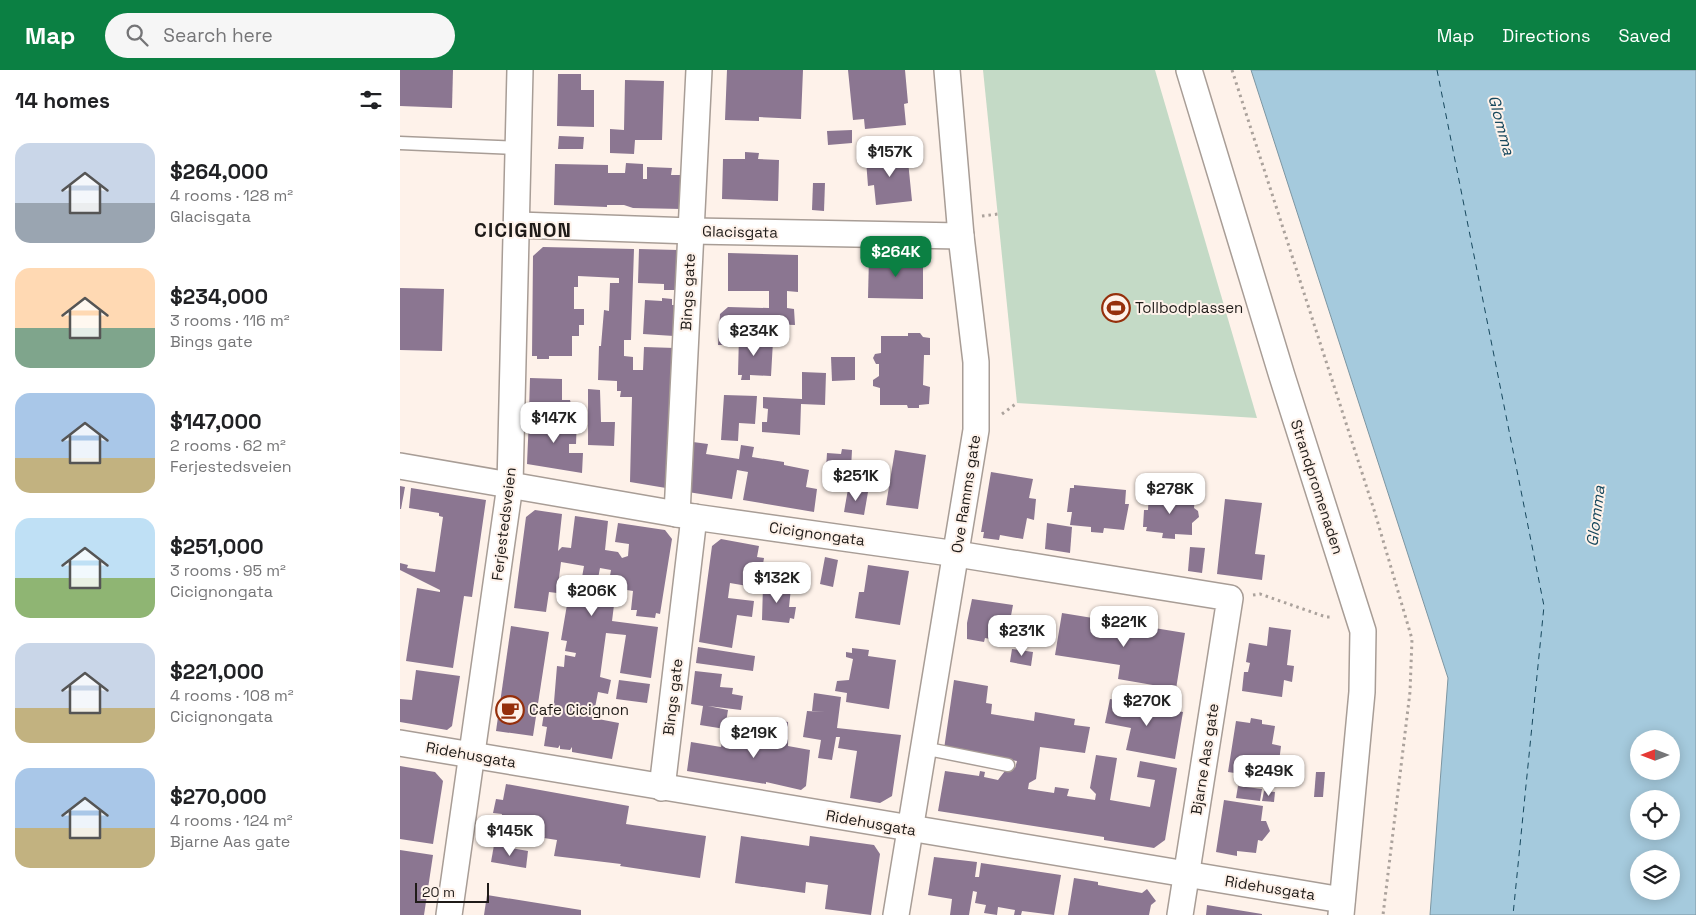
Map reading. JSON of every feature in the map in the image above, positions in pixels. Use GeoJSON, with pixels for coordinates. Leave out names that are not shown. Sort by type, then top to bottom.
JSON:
{"type":"FeatureCollection","features":[{"type":"Feature","properties":{"kind":"street","name":"Ferjestedsveien"},"geometry":{"type":"LineString","coordinates":[[449,915],[510,485],[518,225],[520,70]]}},
{"type":"Feature","properties":{"kind":"street","name":"Bings gate"},"geometry":{"type":"LineString","coordinates":[[662,788],[686,515],[692,231],[699,70]]}},
{"type":"Feature","properties":{"kind":"street","name":"Ove Ramms gate"},"geometry":{"type":"LineString","coordinates":[[896,915],[976,430],[976,362],[961,236],[947,70]]}},
{"type":"Feature","properties":{"kind":"street","name":"Strandpromenaden"},"geometry":{"type":"LineString","coordinates":[[1189,70],[1282,376],[1363,631],[1362,692],[1341,908]]}},
{"type":"Feature","properties":{"kind":"street","name":"Glacisgata"},"geometry":{"type":"LineString","coordinates":[[518,225],[692,231],[961,236]]}},
{"type":"Feature","properties":{"kind":"street","name":"Cicignongata"},"geometry":{"type":"LineString","coordinates":[[400,466],[686,515],[956,554],[1230,600]]}},
{"type":"Feature","properties":{"kind":"street","name":"Bjarne Aas gate"},"geometry":{"type":"LineString","coordinates":[[1180,915],[1230,600]]}},
{"type":"Feature","properties":{"kind":"street","name":"Ridehusgata"},"geometry":{"type":"LineString","coordinates":[[400,744],[1187,874],[1341,908]]}},
{"type":"Feature","properties":{"kind":"lane"},"geometry":{"type":"LineString","coordinates":[[400,143],[519,148]]}},
{"type":"Feature","properties":{"kind":"lane"},"geometry":{"type":"LineString","coordinates":[[923,748],[1008,765]]}},
{"type":"Feature","properties":{"kind":"path"},"geometry":{"type":"LineString","coordinates":[[1232,70],[1375,513],[1412,639],[1410,692],[1383,915]]}},
{"type":"Feature","properties":{"kind":"path"},"geometry":{"type":"LineString","coordinates":[[1230,600],[1260,594],[1326,617]]}},
{"type":"Feature","properties":{"kind":"green space","name":"Tollbodplassen"},"geometry":{"type":"Polygon","coordinates":[[[983,70],[1155,70],[1257,418],[1017,403],[983,70]]]}},
{"type":"Feature","properties":{"kind":"water","name":"Glomma"},"geometry":{"type":"Polygon","coordinates":[[[1251,70],[1696,70],[1696,915],[1430,915],[1448,678],[1251,70]]]}},
{"type":"Feature","properties":{"kind":"building"},"geometry":{"type":"Polygon","coordinates":[[[400,70],[453,70],[452,108],[400,106],[400,70]]]}},
{"type":"Feature","properties":{"kind":"building"},"geometry":{"type":"Polygon","coordinates":[[[727,70],[803,70],[801,119],[759,117],[759,121],[725,120],[727,70]]]}},
{"type":"Feature","properties":{"kind":"building"},"geometry":{"type":"Polygon","coordinates":[[[848,70],[905,70],[908,103],[904,104],[906,125],[865,129],[864,119],[853,120],[848,70]]]}},
{"type":"Feature","properties":{"kind":"building"},"geometry":{"type":"Polygon","coordinates":[[[558,74],[581,74],[581,90],[594,90],[594,127],[557,126],[558,74]]]}},
{"type":"Feature","properties":{"kind":"building"},"geometry":{"type":"Polygon","coordinates":[[[625,80],[664,81],[662,140],[635,140],[634,154],[610,153],[610,129],[624,130],[625,80]]]}},
{"type":"Feature","properties":{"kind":"building"},"geometry":{"type":"Polygon","coordinates":[[[852,130],[852,143],[828,145],[827,131],[852,130]]]}},
{"type":"Feature","properties":{"kind":"building"},"geometry":{"type":"Polygon","coordinates":[[[559,136],[584,137],[583,149],[558,149],[559,136]]]}},
{"type":"Feature","properties":{"kind":"building"},"geometry":{"type":"Polygon","coordinates":[[[907,151],[912,201],[876,205],[874,185],[868,186],[866,160],[872,159],[871,155],[907,151]]]}},
{"type":"Feature","properties":{"kind":"building"},"geometry":{"type":"Polygon","coordinates":[[[745,152],[759,153],[758,159],[779,160],[778,201],[722,199],[723,159],[745,159],[745,152]]]}},
{"type":"Feature","properties":{"kind":"building"},"geometry":{"type":"Polygon","coordinates":[[[626,163],[643,164],[643,179],[647,179],[647,167],[672,168],[671,175],[683,175],[682,209],[633,208],[624,205],[607,205],[607,207],[554,205],[555,164],[608,165],[608,173],[625,173],[626,163]]]}},
{"type":"Feature","properties":{"kind":"building"},"geometry":{"type":"Polygon","coordinates":[[[813,183],[825,183],[824,211],[812,210],[813,183]]]}},
{"type":"Feature","properties":{"kind":"building"},"geometry":{"type":"Polygon","coordinates":[[[543,247],[634,249],[631,340],[624,340],[624,356],[633,357],[633,370],[643,370],[644,347],[675,348],[672,489],[630,482],[632,397],[620,397],[621,391],[617,391],[617,381],[598,380],[599,346],[601,346],[604,310],[609,311],[610,283],[619,283],[619,278],[578,276],[578,287],[574,287],[574,309],[584,309],[584,325],[579,325],[579,336],[572,336],[572,356],[549,356],[549,359],[537,359],[537,356],[532,356],[533,256],[543,247]]]}},
{"type":"Feature","properties":{"kind":"building"},"geometry":{"type":"Polygon","coordinates":[[[639,249],[678,250],[675,290],[664,290],[664,284],[638,283],[639,249]]]}},
{"type":"Feature","properties":{"kind":"building"},"geometry":{"type":"Polygon","coordinates":[[[728,253],[798,255],[798,292],[787,291],[787,308],[794,309],[795,325],[735,323],[734,345],[718,345],[720,314],[728,307],[769,308],[769,291],[728,291],[728,253]]]}},
{"type":"Feature","properties":{"kind":"building"},"geometry":{"type":"Polygon","coordinates":[[[869,256],[923,258],[923,299],[868,298],[869,256]]]}},
{"type":"Feature","properties":{"kind":"building"},"geometry":{"type":"Polygon","coordinates":[[[400,288],[444,289],[442,351],[400,350],[400,288]]]}},
{"type":"Feature","properties":{"kind":"building"},"geometry":{"type":"Polygon","coordinates":[[[662,298],[672,299],[672,305],[676,305],[674,336],[643,334],[645,300],[662,301],[662,298]]]}},
{"type":"Feature","properties":{"kind":"building"},"geometry":{"type":"Polygon","coordinates":[[[908,333],[920,333],[923,337],[930,338],[930,355],[924,355],[923,385],[930,387],[929,404],[919,405],[919,408],[908,408],[907,405],[880,405],[880,388],[873,386],[873,380],[879,376],[879,364],[876,364],[873,358],[875,354],[881,353],[881,336],[908,336],[908,333]]]}},
{"type":"Feature","properties":{"kind":"building"},"geometry":{"type":"Polygon","coordinates":[[[739,334],[751,335],[751,339],[773,341],[771,376],[750,375],[750,380],[741,380],[742,375],[738,375],[739,334]]]}},
{"type":"Feature","properties":{"kind":"building"},"geometry":{"type":"Polygon","coordinates":[[[831,357],[855,357],[855,380],[832,381],[831,357]]]}},
{"type":"Feature","properties":{"kind":"building"},"geometry":{"type":"Polygon","coordinates":[[[802,372],[826,373],[825,405],[801,404],[800,435],[762,432],[762,422],[767,422],[768,409],[763,408],[763,397],[802,399],[802,372]]]}},
{"type":"Feature","properties":{"kind":"building"},"geometry":{"type":"Polygon","coordinates":[[[530,378],[562,379],[562,400],[570,400],[573,412],[529,412],[530,378]]]}},
{"type":"Feature","properties":{"kind":"building"},"geometry":{"type":"Polygon","coordinates":[[[588,389],[600,390],[601,422],[615,422],[614,446],[588,445],[588,389]]]}},
{"type":"Feature","properties":{"kind":"building"},"geometry":{"type":"Polygon","coordinates":[[[724,395],[757,396],[755,424],[739,423],[738,441],[721,440],[724,395]]]}},
{"type":"Feature","properties":{"kind":"building"},"geometry":{"type":"Polygon","coordinates":[[[529,417],[577,418],[576,444],[569,444],[569,453],[583,453],[582,473],[527,464],[529,417]]]}},
{"type":"Feature","properties":{"kind":"building"},"geometry":{"type":"Polygon","coordinates":[[[693,442],[708,444],[706,454],[739,459],[741,445],[754,447],[752,457],[784,462],[784,465],[809,470],[806,487],[817,489],[814,512],[743,500],[748,472],[737,470],[732,499],[688,492],[693,442]]]}},
{"type":"Feature","properties":{"kind":"building"},"geometry":{"type":"Polygon","coordinates":[[[842,449],[852,450],[851,469],[826,468],[827,453],[841,454],[842,449]]]}},
{"type":"Feature","properties":{"kind":"building"},"geometry":{"type":"Polygon","coordinates":[[[895,450],[926,455],[918,509],[886,505],[895,450]]]}},
{"type":"Feature","properties":{"kind":"building"},"geometry":{"type":"Polygon","coordinates":[[[991,472],[1033,479],[1029,498],[1036,499],[1034,520],[1027,518],[1023,539],[1000,535],[999,540],[983,538],[984,532],[981,532],[991,472]]]}},
{"type":"Feature","properties":{"kind":"building"},"geometry":{"type":"Polygon","coordinates":[[[1074,485],[1126,490],[1125,504],[1129,504],[1124,530],[1104,528],[1103,533],[1091,532],[1091,527],[1070,525],[1072,512],[1067,512],[1070,488],[1074,488],[1074,485]]]}},
{"type":"Feature","properties":{"kind":"building"},"geometry":{"type":"Polygon","coordinates":[[[400,486],[405,487],[401,509],[400,509],[400,486]]]}},
{"type":"Feature","properties":{"kind":"building"},"geometry":{"type":"Polygon","coordinates":[[[411,488],[486,500],[472,597],[464,596],[453,668],[406,661],[417,588],[440,592],[440,590],[400,570],[400,563],[408,565],[407,568],[435,572],[443,517],[439,516],[439,513],[409,508],[411,488]]]}},
{"type":"Feature","properties":{"kind":"building"},"geometry":{"type":"Polygon","coordinates":[[[848,489],[868,492],[864,515],[844,512],[848,489]]]}},
{"type":"Feature","properties":{"kind":"building"},"geometry":{"type":"Polygon","coordinates":[[[1149,492],[1195,496],[1194,508],[1198,511],[1199,517],[1192,523],[1192,535],[1175,534],[1175,539],[1162,538],[1163,533],[1146,531],[1147,527],[1143,527],[1144,510],[1148,510],[1149,492]]]}},
{"type":"Feature","properties":{"kind":"building"},"geometry":{"type":"Polygon","coordinates":[[[1225,499],[1262,503],[1255,554],[1265,555],[1262,580],[1217,574],[1225,499]]]}},
{"type":"Feature","properties":{"kind":"building"},"geometry":{"type":"Polygon","coordinates":[[[535,510],[562,514],[558,551],[562,547],[571,548],[575,516],[608,521],[605,550],[618,552],[622,558],[628,556],[629,544],[615,542],[618,523],[665,530],[672,539],[660,614],[656,613],[655,618],[636,616],[637,610],[631,610],[633,591],[608,587],[611,570],[600,568],[595,594],[615,597],[612,621],[658,627],[651,678],[620,673],[626,635],[606,633],[600,677],[611,680],[608,694],[598,692],[593,718],[619,723],[612,759],[572,752],[572,747],[570,750],[560,749],[560,745],[558,748],[544,746],[547,727],[542,726],[544,713],[553,714],[557,666],[564,667],[565,655],[575,657],[576,653],[565,651],[567,641],[561,640],[571,581],[581,583],[584,566],[561,562],[557,593],[549,592],[546,612],[514,608],[526,517],[535,510]]]}},
{"type":"Feature","properties":{"kind":"building"},"geometry":{"type":"Polygon","coordinates":[[[1047,523],[1072,527],[1070,553],[1045,549],[1047,523]]]}},
{"type":"Feature","properties":{"kind":"building"},"geometry":{"type":"Polygon","coordinates":[[[721,539],[759,546],[757,557],[764,558],[761,576],[754,575],[753,587],[730,583],[728,598],[754,601],[752,617],[737,615],[732,648],[699,642],[712,546],[721,539]]]}},
{"type":"Feature","properties":{"kind":"building"},"geometry":{"type":"Polygon","coordinates":[[[1190,547],[1205,548],[1202,573],[1188,571],[1190,547]]]}},
{"type":"Feature","properties":{"kind":"building"},"geometry":{"type":"Polygon","coordinates":[[[825,557],[838,560],[833,587],[820,584],[825,557]]]}},
{"type":"Feature","properties":{"kind":"building"},"geometry":{"type":"Polygon","coordinates":[[[868,565],[909,571],[900,625],[855,618],[859,592],[864,592],[868,565]]]}},
{"type":"Feature","properties":{"kind":"building"},"geometry":{"type":"Polygon","coordinates":[[[763,585],[791,588],[789,607],[796,607],[794,619],[790,618],[789,623],[762,620],[763,585]]]}},
{"type":"Feature","properties":{"kind":"building"},"geometry":{"type":"Polygon","coordinates":[[[972,599],[1013,605],[1006,642],[985,638],[984,642],[967,639],[967,623],[972,599]]]}},
{"type":"Feature","properties":{"kind":"building"},"geometry":{"type":"Polygon","coordinates":[[[1062,613],[1185,633],[1176,689],[1118,679],[1120,665],[1055,655],[1062,613]]]}},
{"type":"Feature","properties":{"kind":"building"},"geometry":{"type":"Polygon","coordinates":[[[511,626],[549,632],[533,736],[496,731],[511,626]]]}},
{"type":"Feature","properties":{"kind":"building"},"geometry":{"type":"Polygon","coordinates":[[[1269,627],[1291,630],[1287,665],[1294,666],[1292,682],[1284,680],[1282,697],[1242,691],[1244,672],[1248,672],[1250,663],[1246,662],[1249,643],[1267,646],[1269,627]]]}},
{"type":"Feature","properties":{"kind":"building"},"geometry":{"type":"Polygon","coordinates":[[[698,647],[755,656],[753,671],[696,663],[698,647]]]}},
{"type":"Feature","properties":{"kind":"building"},"geometry":{"type":"Polygon","coordinates":[[[852,648],[869,650],[868,656],[896,660],[889,709],[846,702],[847,693],[835,691],[837,681],[849,680],[853,659],[846,657],[846,652],[852,653],[852,648]]]}},
{"type":"Feature","properties":{"kind":"building"},"geometry":{"type":"Polygon","coordinates":[[[1012,649],[1033,652],[1031,666],[1010,662],[1012,649]]]}},
{"type":"Feature","properties":{"kind":"building"},"geometry":{"type":"Polygon","coordinates":[[[416,670],[460,676],[452,726],[447,730],[400,722],[400,699],[412,700],[416,670]]]}},
{"type":"Feature","properties":{"kind":"building"},"geometry":{"type":"Polygon","coordinates":[[[695,671],[722,674],[720,687],[733,688],[732,694],[743,696],[741,710],[708,706],[728,710],[725,729],[700,725],[703,706],[691,704],[695,671]]]}},
{"type":"Feature","properties":{"kind":"building"},"geometry":{"type":"Polygon","coordinates":[[[619,680],[650,684],[647,703],[616,699],[619,680]]]}},
{"type":"Feature","properties":{"kind":"building"},"geometry":{"type":"Polygon","coordinates":[[[954,680],[988,686],[986,703],[992,704],[991,714],[1034,721],[1035,712],[1075,719],[1074,725],[1090,727],[1085,753],[1040,747],[1036,779],[1029,783],[1028,789],[1054,793],[1055,787],[1069,789],[1067,796],[1095,800],[1096,794],[1090,788],[1096,755],[1117,758],[1110,800],[1150,807],[1155,780],[1137,777],[1140,761],[1177,768],[1165,840],[1154,848],[1104,840],[1104,837],[938,811],[945,771],[979,776],[980,771],[985,772],[984,777],[998,780],[1008,767],[1015,768],[1017,761],[944,749],[954,680]]]}},
{"type":"Feature","properties":{"kind":"building"},"geometry":{"type":"Polygon","coordinates":[[[814,693],[841,697],[837,728],[901,735],[892,796],[880,803],[850,798],[857,751],[838,748],[840,737],[836,737],[832,760],[818,758],[821,740],[803,737],[807,711],[825,712],[812,711],[814,693]]]}},
{"type":"Feature","properties":{"kind":"building"},"geometry":{"type":"Polygon","coordinates":[[[1110,699],[1183,712],[1175,759],[1126,750],[1131,728],[1105,723],[1110,699]]]}},
{"type":"Feature","properties":{"kind":"building"},"geometry":{"type":"Polygon","coordinates":[[[1251,718],[1262,720],[1262,724],[1275,726],[1272,744],[1281,746],[1279,762],[1270,760],[1267,778],[1228,772],[1236,721],[1250,723],[1251,718]]]}},
{"type":"Feature","properties":{"kind":"building"},"geometry":{"type":"Polygon","coordinates":[[[767,719],[788,722],[788,746],[810,750],[806,786],[801,790],[766,782],[766,784],[687,771],[691,742],[721,747],[724,734],[764,740],[767,719]]]}},
{"type":"Feature","properties":{"kind":"building"},"geometry":{"type":"Polygon","coordinates":[[[400,766],[435,772],[443,781],[433,844],[400,839],[400,766]]]}},
{"type":"Feature","properties":{"kind":"building"},"geometry":{"type":"Polygon","coordinates":[[[1316,772],[1325,772],[1323,797],[1314,797],[1316,772]]]}},
{"type":"Feature","properties":{"kind":"building"},"geometry":{"type":"Polygon","coordinates":[[[506,784],[629,806],[626,824],[706,836],[700,878],[620,866],[621,864],[554,856],[557,840],[499,831],[502,814],[493,813],[496,799],[503,800],[506,784]]]}},
{"type":"Feature","properties":{"kind":"building"},"geometry":{"type":"Polygon","coordinates":[[[1238,786],[1262,789],[1260,801],[1236,798],[1238,786]]]}},
{"type":"Feature","properties":{"kind":"building"},"geometry":{"type":"Polygon","coordinates":[[[1264,791],[1275,792],[1274,802],[1262,801],[1264,791]]]}},
{"type":"Feature","properties":{"kind":"building"},"geometry":{"type":"Polygon","coordinates":[[[1224,800],[1263,806],[1261,821],[1266,821],[1270,831],[1262,841],[1258,840],[1256,853],[1237,851],[1237,856],[1216,852],[1224,800]]]}},
{"type":"Feature","properties":{"kind":"building"},"geometry":{"type":"Polygon","coordinates":[[[741,836],[809,846],[810,836],[874,845],[880,854],[871,915],[825,909],[828,885],[806,882],[805,893],[735,883],[741,836]]]}},
{"type":"Feature","properties":{"kind":"building"},"geometry":{"type":"Polygon","coordinates":[[[494,845],[528,851],[526,868],[491,862],[494,845]]]}},
{"type":"Feature","properties":{"kind":"building"},"geometry":{"type":"Polygon","coordinates":[[[400,850],[433,855],[424,915],[400,915],[400,850]]]}},
{"type":"Feature","properties":{"kind":"building"},"geometry":{"type":"Polygon","coordinates":[[[934,857],[977,862],[975,877],[979,877],[981,863],[1061,875],[1054,915],[1022,911],[1021,915],[1014,915],[1015,910],[998,907],[997,915],[984,913],[986,905],[975,903],[977,892],[973,891],[969,915],[950,915],[952,899],[928,895],[934,857]]]}},
{"type":"Feature","properties":{"kind":"building"},"geometry":{"type":"Polygon","coordinates":[[[1074,878],[1098,882],[1098,885],[1142,893],[1147,889],[1156,901],[1151,905],[1149,915],[1068,915],[1074,878]]]}},
{"type":"Feature","properties":{"kind":"building"},"geometry":{"type":"Polygon","coordinates":[[[487,895],[581,910],[581,915],[484,915],[487,895]]]}},
{"type":"Feature","properties":{"kind":"building"},"geometry":{"type":"Polygon","coordinates":[[[1207,905],[1262,914],[1262,915],[1206,915],[1207,905]]]}},
{"type":"Feature","properties":{"kind":"ferry route"},"geometry":{"type":"LineString","coordinates":[[1437,70],[1544,606],[1513,915]]}},
{"type":"Feature","properties":{"kind":"place","name":"Tollbodplassen"},"geometry":{"type":"Point","coordinates":[1116,308]}},
{"type":"Feature","properties":{"kind":"place","name":"Cafe Cicignon"},"geometry":{"type":"Point","coordinates":[510,710]}},
{"type":"Feature","properties":{"kind":"district","name":"CICIGNON"},"geometry":{"type":"Point","coordinates":[523,230]}}]}
